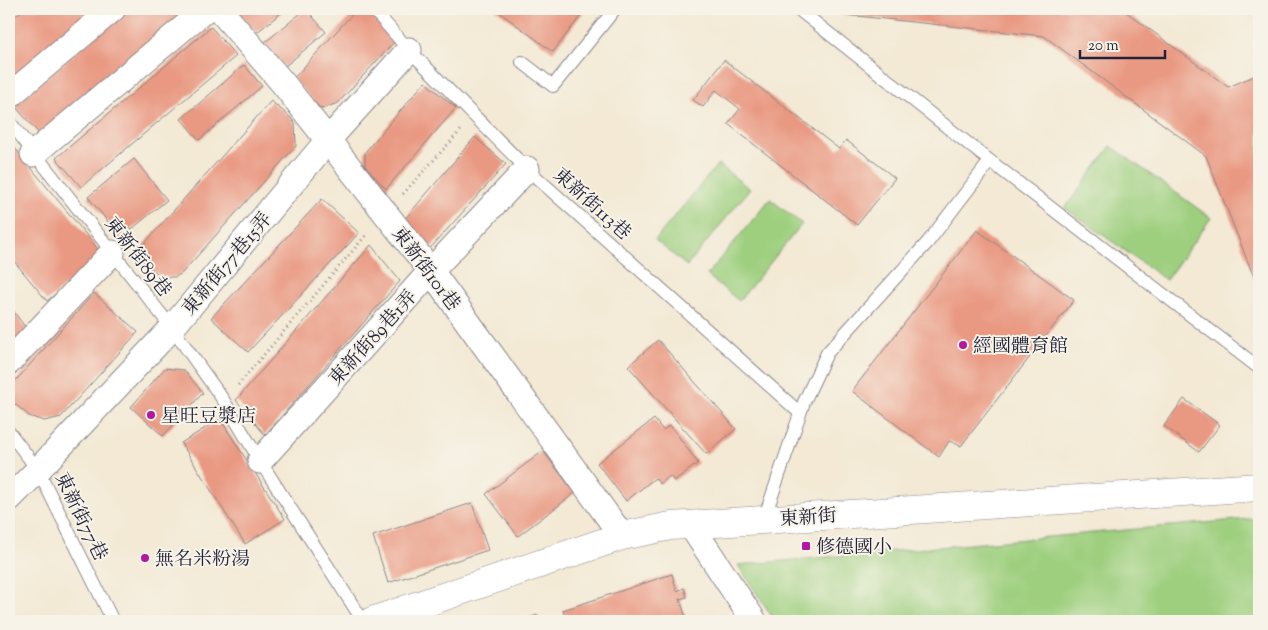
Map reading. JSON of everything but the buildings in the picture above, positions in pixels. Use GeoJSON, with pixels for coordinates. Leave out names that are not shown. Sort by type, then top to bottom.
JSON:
{"type":"FeatureCollection","features":[{"type":"Feature","properties":{"kind":"street"},"geometry":{"type":"LineString","coordinates":[[9,96],[113,9]]}},
{"type":"Feature","properties":{"kind":"street"},"geometry":{"type":"LineString","coordinates":[[33,154],[206,9]]}},
{"type":"Feature","properties":{"kind":"street","name":"東新街101巷"},"geometry":{"type":"LineString","coordinates":[[219,9],[282,82],[432,271],[622,536]]}},
{"type":"Feature","properties":{"kind":"street","name":"東新街77巷15弄"},"geometry":{"type":"LineString","coordinates":[[9,499],[172,328],[328,140],[409,50]]}},
{"type":"Feature","properties":{"kind":"street","name":"東新街89巷1弄"},"geometry":{"type":"LineString","coordinates":[[260,462],[432,271],[527,169]]}},
{"type":"Feature","properties":{"kind":"street"},"geometry":{"type":"LineString","coordinates":[[9,362],[112,253]]}},
{"type":"Feature","properties":{"kind":"street","name":"東新街"},"geometry":{"type":"LineString","coordinates":[[372,621],[622,536],[671,526],[1259,487]]}},
{"type":"Feature","properties":{"kind":"street"},"geometry":{"type":"LineString","coordinates":[[690,524],[754,621]]}},
{"type":"Feature","properties":{"kind":"lane","name":"東新街113巷"},"geometry":{"type":"LineString","coordinates":[[372,9],[409,50],[527,169],[800,413]]}},
{"type":"Feature","properties":{"kind":"lane"},"geometry":{"type":"LineString","coordinates":[[522,62],[553,86],[615,9]]}},
{"type":"Feature","properties":{"kind":"lane"},"geometry":{"type":"LineString","coordinates":[[798,9],[990,161],[1259,368]]}},
{"type":"Feature","properties":{"kind":"lane","name":"東新街89巷"},"geometry":{"type":"LineString","coordinates":[[9,121],[33,154],[172,328],[224,401],[260,462],[363,621]]}},
{"type":"Feature","properties":{"kind":"lane"},"geometry":{"type":"LineString","coordinates":[[764,519],[804,402],[827,353],[928,242],[990,161]]}},
{"type":"Feature","properties":{"kind":"lane","name":"東新街77巷"},"geometry":{"type":"LineString","coordinates":[[9,432],[38,470],[113,621]]}},
{"type":"Feature","properties":{"kind":"path"},"geometry":{"type":"LineString","coordinates":[[224,401],[386,213],[473,116]]}},
{"type":"Feature","properties":{"kind":"green space"},"geometry":{"type":"Polygon","coordinates":[[[1111,146],[1211,218],[1166,280],[1065,208],[1111,146]]]}},
{"type":"Feature","properties":{"kind":"green space"},"geometry":{"type":"Polygon","coordinates":[[[718,164],[750,189],[687,266],[655,240],[718,164]]]}},
{"type":"Feature","properties":{"kind":"green space"},"geometry":{"type":"Polygon","coordinates":[[[770,199],[802,224],[739,301],[707,275],[770,199]]]}},
{"type":"Feature","properties":{"kind":"green space"},"geometry":{"type":"Polygon","coordinates":[[[1259,518],[1259,621],[775,621],[738,565],[1259,518]]]}},
{"type":"Feature","properties":{"kind":"place","name":"經國體育館"},"geometry":{"type":"Point","coordinates":[963,345]}},
{"type":"Feature","properties":{"kind":"place","name":"星旺豆漿店"},"geometry":{"type":"Point","coordinates":[151,415]}},
{"type":"Feature","properties":{"kind":"place","name":"修德國小"},"geometry":{"type":"Point","coordinates":[806,546]}},
{"type":"Feature","properties":{"kind":"place","name":"無名米粉湯"},"geometry":{"type":"Point","coordinates":[145,558]}}]}
